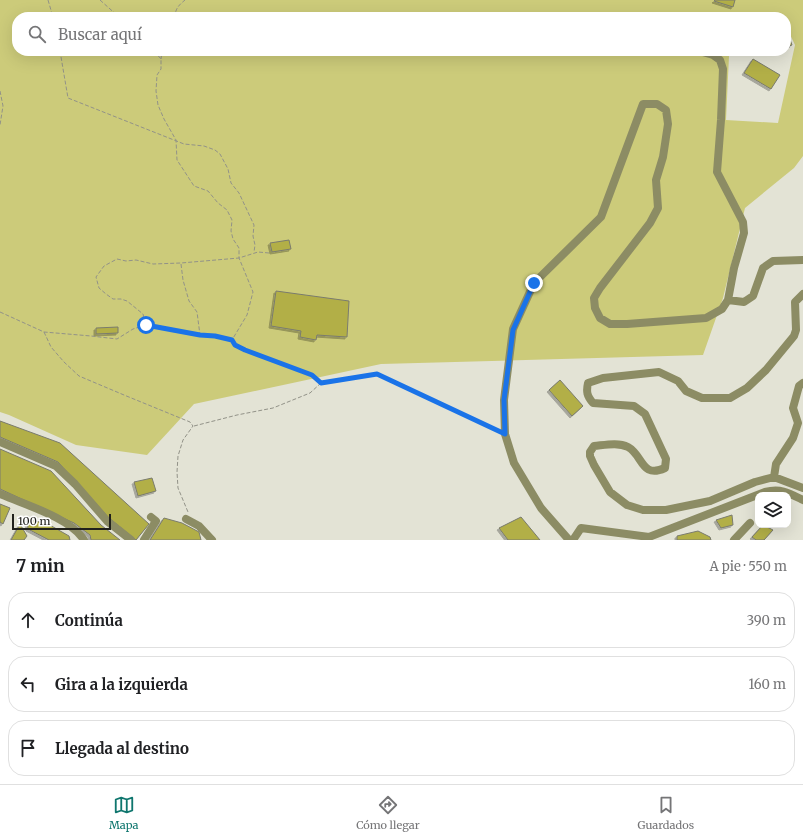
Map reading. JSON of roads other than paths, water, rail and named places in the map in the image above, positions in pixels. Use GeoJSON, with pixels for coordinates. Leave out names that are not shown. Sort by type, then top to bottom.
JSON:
{"type":"FeatureCollection","features":[{"type":"Feature","properties":{"kind":"street"},"geometry":{"type":"LineString","coordinates":[[569,540],[541,508],[514,463],[505,434],[504,400],[513,330],[534,283],[601,217],[643,104],[657,104],[666,110],[668,124],[663,157],[656,180],[658,208],[650,223],[594,298],[595,308],[600,318],[610,324],[706,318],[722,309],[728,300],[734,268],[744,233],[743,222],[717,172],[723,69],[720,60],[714,56]]}},
{"type":"Feature","properties":{"kind":"street"},"geometry":{"type":"LineString","coordinates":[[728,300],[744,302],[752,296],[763,268],[773,261],[803,260]]}},
{"type":"Feature","properties":{"kind":"street"},"geometry":{"type":"LineString","coordinates":[[803,294],[795,302],[796,330],[794,336],[766,370],[747,388],[730,398],[702,398],[686,391],[678,381],[659,372],[603,378],[588,383],[586,390],[588,397],[593,403],[634,406],[645,414],[666,459],[665,468],[658,471],[651,471],[644,468],[634,451],[628,447],[620,444],[594,446],[590,452],[594,465],[610,492],[627,505],[643,510],[666,510],[710,500],[755,482],[774,477],[803,488]]}},
{"type":"Feature","properties":{"kind":"street"},"geometry":{"type":"LineString","coordinates":[[774,477],[776,464],[793,438],[798,423],[793,408],[799,386],[803,383]]}},
{"type":"Feature","properties":{"kind":"street"},"geometry":{"type":"LineString","coordinates":[[0,442],[56,466],[107,521],[131,540]]}},
{"type":"Feature","properties":{"kind":"street"},"geometry":{"type":"LineString","coordinates":[[573,540],[581,528],[649,537],[776,489],[787,492],[803,500]]}},
{"type":"Feature","properties":{"kind":"street"},"geometry":{"type":"LineString","coordinates":[[0,494],[61,519],[71,525],[84,540]]}},
{"type":"Feature","properties":{"kind":"street"},"geometry":{"type":"LineString","coordinates":[[144,540],[156,522],[151,517]]}},
{"type":"Feature","properties":{"kind":"street"},"geometry":{"type":"LineString","coordinates":[[189,520],[207,534],[212,540]]}},
{"type":"Feature","properties":{"kind":"street"},"geometry":{"type":"LineString","coordinates":[[734,540],[750,523]]}}]}
